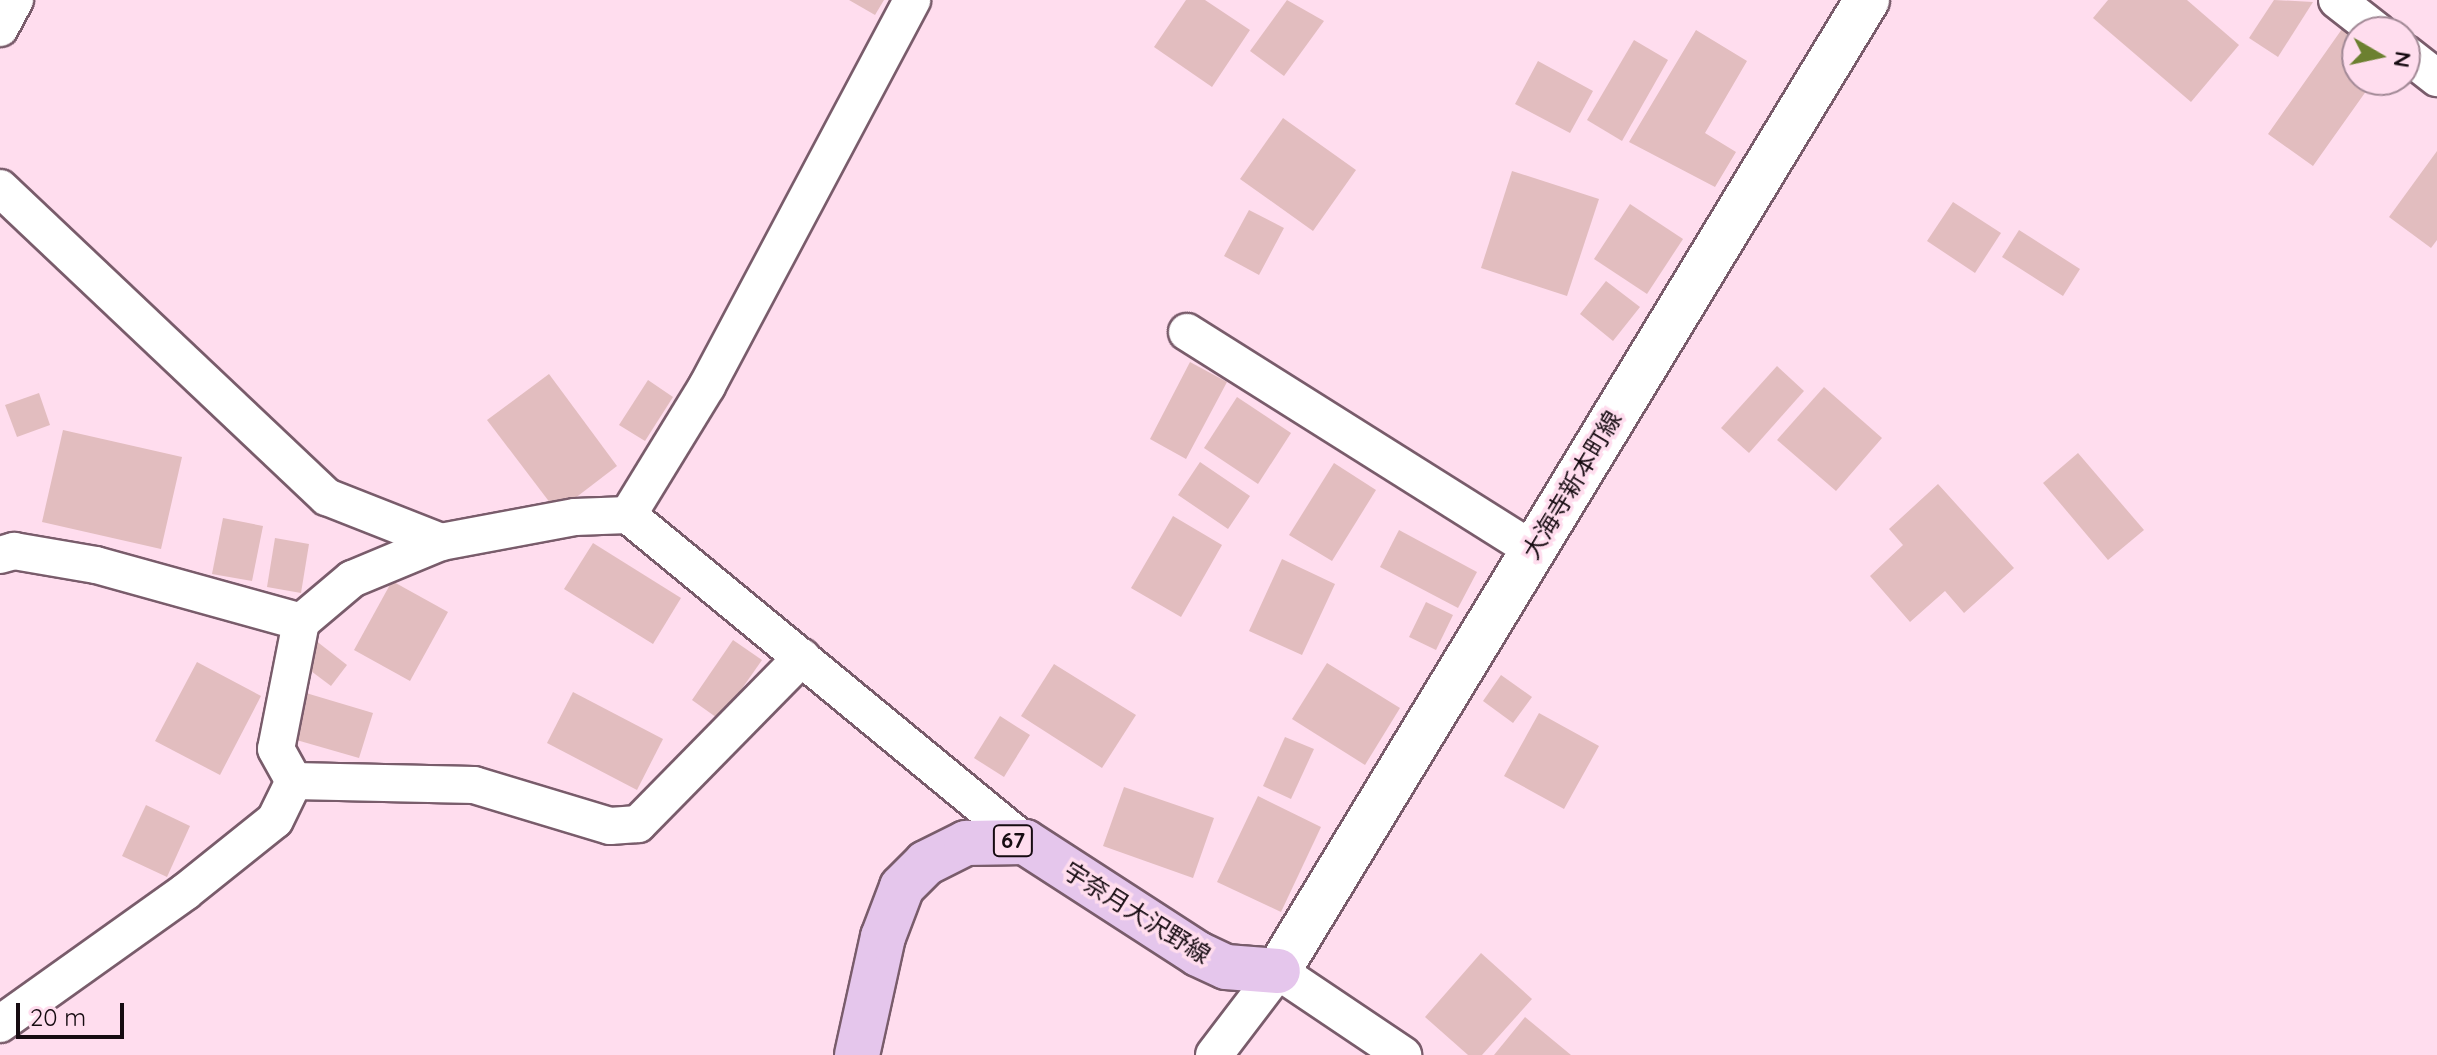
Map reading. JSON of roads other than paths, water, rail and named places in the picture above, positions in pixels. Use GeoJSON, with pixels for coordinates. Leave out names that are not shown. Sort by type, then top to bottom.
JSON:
{"type":"FeatureCollection","features":[{"type":"Feature","properties":{"kind":"main road","name":"大海寺新本町線"},"geometry":{"type":"LineString","coordinates":[[1278,971],[1867,0]]}},
{"type":"Feature","properties":{"kind":"main road","name":"宇奈月大沢野線"},"geometry":{"type":"LineString","coordinates":[[1025,842],[1198,954],[1226,967],[1278,971]]}},
{"type":"Feature","properties":{"kind":"main road","name":"67"},"geometry":{"type":"LineString","coordinates":[[857,1055],[883,937],[902,887],[926,863],[966,843],[1025,842]]}},
{"type":"Feature","properties":{"kind":"street"},"geometry":{"type":"LineString","coordinates":[[0,28],[15,0]]}},
{"type":"Feature","properties":{"kind":"street"},"geometry":{"type":"LineString","coordinates":[[628,515],[707,386],[912,0]]}},
{"type":"Feature","properties":{"kind":"street"},"geometry":{"type":"LineString","coordinates":[[2337,0],[2358,16]]}},
{"type":"Feature","properties":{"kind":"street"},"geometry":{"type":"LineString","coordinates":[[2421,66],[2437,78]]}},
{"type":"Feature","properties":{"kind":"street"},"geometry":{"type":"LineString","coordinates":[[0,188],[327,497],[441,542]]}},
{"type":"Feature","properties":{"kind":"street"},"geometry":{"type":"LineString","coordinates":[[1187,332],[1532,549]]}},
{"type":"Feature","properties":{"kind":"street"},"geometry":{"type":"LineString","coordinates":[[294,781],[276,749],[301,622],[352,579],[441,542],[575,517],[628,515],[1025,842]]}},
{"type":"Feature","properties":{"kind":"street"},"geometry":{"type":"LineString","coordinates":[[0,555],[14,551],[96,565],[301,622]]}},
{"type":"Feature","properties":{"kind":"street"},"geometry":{"type":"LineString","coordinates":[[294,781],[474,785],[610,826],[638,824],[802,657]]}},
{"type":"Feature","properties":{"kind":"street"},"geometry":{"type":"LineString","coordinates":[[0,1024],[185,892],[275,820],[294,781]]}},
{"type":"Feature","properties":{"kind":"street"},"geometry":{"type":"LineString","coordinates":[[1214,1055],[1278,971],[1403,1055]]}}]}
